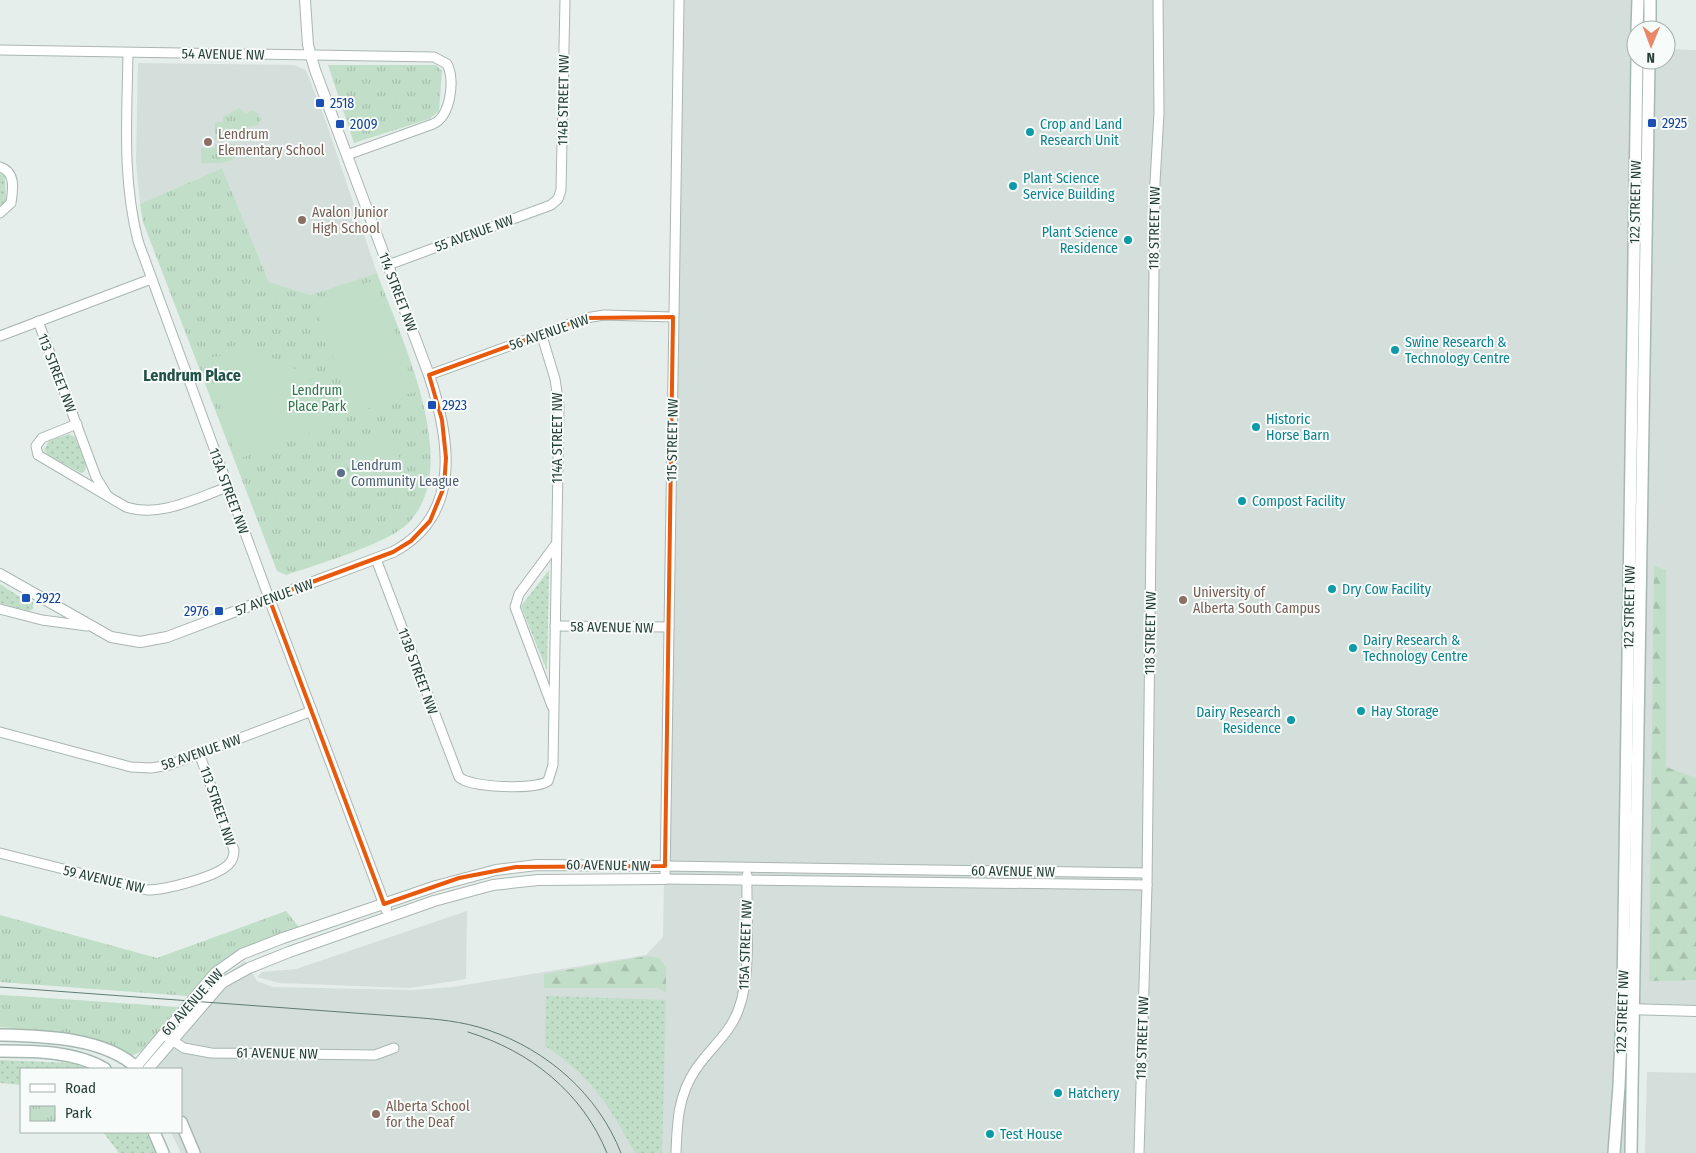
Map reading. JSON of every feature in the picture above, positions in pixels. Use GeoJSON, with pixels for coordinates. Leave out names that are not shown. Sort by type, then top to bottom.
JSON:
{"type":"FeatureCollection","features":[{"type":"Feature","properties":{"kind":"main road"},"geometry":{"type":"LineString","coordinates":[[1637,20],[1638,0]]}},
{"type":"Feature","properties":{"kind":"main road"},"geometry":{"type":"LineString","coordinates":[[1650,0],[1650,20]]}},
{"type":"Feature","properties":{"kind":"main road","name":"122 STREET NW"},"geometry":{"type":"LineString","coordinates":[[1614,1153],[1622,1009],[1637,70]]}},
{"type":"Feature","properties":{"kind":"main road","name":"122 STREET NW"},"geometry":{"type":"LineString","coordinates":[[1631,1153],[1649,70]]}},
{"type":"Feature","properties":{"kind":"main road"},"geometry":{"type":"LineString","coordinates":[[0,1035],[55,1036],[80,1042],[102,1048],[136,1068]]}},
{"type":"Feature","properties":{"kind":"main road"},"geometry":{"type":"LineString","coordinates":[[0,1051],[67,1056],[85,1060],[103,1068]]}},
{"type":"Feature","properties":{"kind":"main road"},"geometry":{"type":"LineString","coordinates":[[182,1124],[194,1153]]}},
{"type":"Feature","properties":{"kind":"main road"},"geometry":{"type":"LineString","coordinates":[[154,1133],[163,1153]]}},
{"type":"Feature","properties":{"kind":"street","name":"114 STREET NW"},"geometry":{"type":"LineString","coordinates":[[305,0],[311,55],[440,409],[445,444],[445,473],[440,502]]}},
{"type":"Feature","properties":{"kind":"street","name":"114B STREET NW"},"geometry":{"type":"LineString","coordinates":[[558,199],[561,190],[565,0]]}},
{"type":"Feature","properties":{"kind":"street","name":"115 STREET NW"},"geometry":{"type":"LineString","coordinates":[[665,879],[679,0]]}},
{"type":"Feature","properties":{"kind":"street","name":"118 STREET NW"},"geometry":{"type":"LineString","coordinates":[[1139,1153],[1147,885],[1155,182],[1159,113],[1158,0]]}},
{"type":"Feature","properties":{"kind":"street","name":"54 AVENUE NW"},"geometry":{"type":"LineString","coordinates":[[0,50],[434,57],[445,62],[449,71],[449,103],[444,115],[433,124],[347,155]]}},
{"type":"Feature","properties":{"kind":"street","name":"113A STREET NW"},"geometry":{"type":"LineString","coordinates":[[128,53],[127,188],[138,241],[150,279],[390,917]]}},
{"type":"Feature","properties":{"kind":"street"},"geometry":{"type":"LineString","coordinates":[[0,167],[8,171],[12,180],[11,203],[0,213]]}},
{"type":"Feature","properties":{"kind":"street","name":"55 AVENUE NW"},"geometry":{"type":"LineString","coordinates":[[388,265],[551,204],[558,199]]}},
{"type":"Feature","properties":{"kind":"street"},"geometry":{"type":"LineString","coordinates":[[0,336],[150,279]]}},
{"type":"Feature","properties":{"kind":"street","name":"56 AVENUE NW"},"geometry":{"type":"LineString","coordinates":[[429,375],[541,333],[594,316],[673,317]]}},
{"type":"Feature","properties":{"kind":"street","name":"113 STREET NW"},"geometry":{"type":"LineString","coordinates":[[38,321],[96,477],[109,498]]}},
{"type":"Feature","properties":{"kind":"street","name":"114A STREET NW"},"geometry":{"type":"LineString","coordinates":[[541,333],[556,379],[559,406],[553,772],[548,781]]}},
{"type":"Feature","properties":{"kind":"street","name":"113 STREET NW"},"geometry":{"type":"LineString","coordinates":[[77,424],[40,440],[36,446],[38,455],[126,507],[139,511],[162,510],[228,487]]}},
{"type":"Feature","properties":{"kind":"street","name":"57 AVENUE NW"},"geometry":{"type":"LineString","coordinates":[[0,574],[87,626],[121,640],[149,642],[376,559],[404,546],[418,536],[430,521],[440,502]]}},
{"type":"Feature","properties":{"kind":"street","name":"114A STREET NW"},"geometry":{"type":"LineString","coordinates":[[554,710],[515,607],[519,594],[556,544]]}},
{"type":"Feature","properties":{"kind":"street","name":"113B STREET NW"},"geometry":{"type":"LineString","coordinates":[[376,559],[456,773],[464,781],[478,784],[533,786],[548,781]]}},
{"type":"Feature","properties":{"kind":"street","name":"57 AVENUE NW"},"geometry":{"type":"LineString","coordinates":[[0,609],[42,620],[87,626]]}},
{"type":"Feature","properties":{"kind":"street","name":"58 AVENUE NW"},"geometry":{"type":"LineString","coordinates":[[555,626],[669,628]]}},
{"type":"Feature","properties":{"kind":"street","name":"58 AVENUE NW"},"geometry":{"type":"LineString","coordinates":[[0,732],[141,768],[160,767],[312,711]]}},
{"type":"Feature","properties":{"kind":"street","name":"113 STREET NW"},"geometry":{"type":"LineString","coordinates":[[199,753],[233,843],[232,860]]}},
{"type":"Feature","properties":{"kind":"street","name":"59 AVENUE NW"},"geometry":{"type":"LineString","coordinates":[[0,853],[147,890],[178,886],[220,870],[232,860]]}},
{"type":"Feature","properties":{"kind":"street","name":"60 AVENUE NW"},"geometry":{"type":"LineString","coordinates":[[136,1068],[200,989],[228,962],[275,942],[459,878],[516,867],[561,864],[1146,873]]}},
{"type":"Feature","properties":{"kind":"street","name":"115A STREET NW"},"geometry":{"type":"LineString","coordinates":[[676,1153],[678,1114],[686,1088],[695,1070],[728,1031],[740,1006],[745,979],[747,867]]}},
{"type":"Feature","properties":{"kind":"street","name":"60 AVENUE NW"},"geometry":{"type":"LineString","coordinates":[[149,1068],[222,983],[249,968],[390,917],[466,892],[514,882],[574,879],[665,879],[1147,885]]}},
{"type":"Feature","properties":{"kind":"street"},"geometry":{"type":"LineString","coordinates":[[1622,1009],[1696,1011]]}},
{"type":"Feature","properties":{"kind":"street","name":"61 AVENUE NW"},"geometry":{"type":"LineString","coordinates":[[163,1033],[184,1048],[211,1053],[375,1055],[394,1048]]}},
{"type":"Feature","properties":{"kind":"highlighted area"},"geometry":{"type":"Polygon","coordinates":[[[673,317],[665,866],[516,867],[459,878],[384,904],[269,598],[393,552],[411,541],[430,521],[444,487],[446,458],[442,420],[429,375],[586,318],[673,317]]]}},
{"type":"Feature","properties":{"kind":"shaded area","name":"University of Alberta South Campus"},"geometry":{"type":"Polygon","coordinates":[[[679,0],[1644,0],[1644,20],[1626,20],[1626,70],[1676,70],[1676,49],[1696,50],[1696,1011],[1629,1010],[1625,1153],[181,1153],[171,1133],[182,1133],[182,1068],[143,1068],[208,989],[245,961],[257,981],[273,987],[413,990],[453,987],[646,955],[663,937],[679,0]]]}},
{"type":"Feature","properties":{"kind":"shaded area"},"geometry":{"type":"Polygon","coordinates":[[[138,63],[294,65],[306,70],[326,122],[377,273],[310,295],[269,282],[222,168],[140,204],[136,162],[138,63]]]}},
{"type":"Feature","properties":{"kind":"shaded area"},"geometry":{"type":"Polygon","coordinates":[[[467,911],[466,979],[410,988],[279,983],[257,977],[262,972],[296,969],[467,911]]]}},
{"type":"Feature","properties":{"kind":"shaded area"},"geometry":{"type":"Polygon","coordinates":[[[1647,1072],[1696,1073],[1696,1153],[1645,1153],[1647,1072]]]}},
{"type":"Feature","properties":{"kind":"green space"},"geometry":{"type":"Polygon","coordinates":[[[328,65],[436,65],[442,71],[439,111],[429,119],[354,143],[328,65]]]}},
{"type":"Feature","properties":{"kind":"green space"},"geometry":{"type":"Polygon","coordinates":[[[239,108],[246,114],[251,110],[258,113],[261,119],[258,125],[248,127],[249,133],[244,140],[235,141],[235,134],[228,134],[224,141],[215,140],[215,122],[223,122],[223,117],[239,108]]]}},
{"type":"Feature","properties":{"kind":"green space"},"geometry":{"type":"Polygon","coordinates":[[[215,144],[224,144],[225,147],[231,147],[231,144],[244,147],[231,160],[220,163],[201,163],[201,148],[215,148],[215,144]]]}},
{"type":"Feature","properties":{"kind":"green space","name":"Lendrum Place Park"},"geometry":{"type":"Polygon","coordinates":[[[222,168],[269,282],[310,295],[377,273],[412,366],[423,403],[429,438],[430,472],[423,502],[405,526],[366,547],[286,575],[277,571],[143,222],[140,204],[222,168]]]}},
{"type":"Feature","properties":{"kind":"green space"},"geometry":{"type":"Polygon","coordinates":[[[0,173],[5,176],[6,201],[0,206],[0,173]]]}},
{"type":"Feature","properties":{"kind":"green space"},"geometry":{"type":"Polygon","coordinates":[[[375,280],[416,391],[353,414],[313,302],[375,280]]]}},
{"type":"Feature","properties":{"kind":"green space"},"geometry":{"type":"Polygon","coordinates":[[[246,352],[278,360],[302,374],[322,394],[338,423],[241,458],[235,455],[206,358],[246,352]]]}},
{"type":"Feature","properties":{"kind":"green space"},"geometry":{"type":"Polygon","coordinates":[[[69,434],[75,437],[86,465],[85,471],[81,473],[48,455],[44,450],[49,441],[69,434]]]}},
{"type":"Feature","properties":{"kind":"green space"},"geometry":{"type":"Polygon","coordinates":[[[392,437],[401,462],[357,479],[348,453],[392,437]]]}},
{"type":"Feature","properties":{"kind":"green space"},"geometry":{"type":"Polygon","coordinates":[[[1654,566],[1666,570],[1666,767],[1696,778],[1696,980],[1649,981],[1654,566]]]}},
{"type":"Feature","properties":{"kind":"green space"},"geometry":{"type":"Polygon","coordinates":[[[549,570],[547,671],[521,606],[549,570]]]}},
{"type":"Feature","properties":{"kind":"green space"},"geometry":{"type":"Polygon","coordinates":[[[0,584],[28,602],[33,602],[33,609],[29,611],[0,603],[0,584]]]}},
{"type":"Feature","properties":{"kind":"green space"},"geometry":{"type":"Polygon","coordinates":[[[286,911],[299,927],[230,955],[210,971],[188,996],[0,982],[0,915],[157,958],[286,911]]]}},
{"type":"Feature","properties":{"kind":"green space"},"geometry":{"type":"Polygon","coordinates":[[[647,956],[659,958],[666,968],[666,993],[658,988],[544,988],[544,974],[647,956]]]}},
{"type":"Feature","properties":{"kind":"green space"},"geometry":{"type":"Polygon","coordinates":[[[0,995],[178,1007],[142,1051],[129,1057],[81,1037],[63,1032],[0,1027],[0,995]]]}},
{"type":"Feature","properties":{"kind":"green space"},"geometry":{"type":"Polygon","coordinates":[[[546,996],[666,1000],[662,1153],[635,1153],[598,1093],[575,1068],[545,1046],[546,996]]]}},
{"type":"Feature","properties":{"kind":"green space"},"geometry":{"type":"Polygon","coordinates":[[[0,1060],[72,1063],[86,1068],[20,1068],[20,1085],[0,1083],[0,1060]]]}},
{"type":"Feature","properties":{"kind":"green space"},"geometry":{"type":"Polygon","coordinates":[[[104,1133],[146,1133],[156,1153],[119,1153],[104,1133]]]}},
{"type":"Feature","properties":{"kind":"tram line"},"geometry":{"type":"LineString","coordinates":[[0,987],[419,1018],[468,1024],[488,1030],[530,1049],[568,1077],[599,1112],[621,1153]]}},
{"type":"Feature","properties":{"kind":"tram line"},"geometry":{"type":"LineString","coordinates":[[468,1032],[512,1050],[551,1077],[583,1111],[607,1153]]}},
{"type":"Feature","properties":{"kind":"place","name":"2518"},"geometry":{"type":"Point","coordinates":[320,103]}},
{"type":"Feature","properties":{"kind":"place","name":"2925"},"geometry":{"type":"Point","coordinates":[1652,123]}},
{"type":"Feature","properties":{"kind":"place","name":"2009"},"geometry":{"type":"Point","coordinates":[340,124]}},
{"type":"Feature","properties":{"kind":"place","name":"Crop and Land Research Unit"},"geometry":{"type":"Point","coordinates":[1030,132]}},
{"type":"Feature","properties":{"kind":"place","name":"Lendrum Elementary School"},"geometry":{"type":"Point","coordinates":[208,142]}},
{"type":"Feature","properties":{"kind":"place","name":"Plant Science Service Building"},"geometry":{"type":"Point","coordinates":[1013,186]}},
{"type":"Feature","properties":{"kind":"place","name":"Avalon Junior High School"},"geometry":{"type":"Point","coordinates":[302,220]}},
{"type":"Feature","properties":{"kind":"place","name":"Plant Science Residence"},"geometry":{"type":"Point","coordinates":[1128,240]}},
{"type":"Feature","properties":{"kind":"place","name":"Swine Research & Technology Centre"},"geometry":{"type":"Point","coordinates":[1395,350]}},
{"type":"Feature","properties":{"kind":"place","name":"2923"},"geometry":{"type":"Point","coordinates":[432,405]}},
{"type":"Feature","properties":{"kind":"place","name":"Historic Horse Barn"},"geometry":{"type":"Point","coordinates":[1256,427]}},
{"type":"Feature","properties":{"kind":"place","name":"Lendrum Community League"},"geometry":{"type":"Point","coordinates":[341,473]}},
{"type":"Feature","properties":{"kind":"place","name":"Compost Facility"},"geometry":{"type":"Point","coordinates":[1242,501]}},
{"type":"Feature","properties":{"kind":"place","name":"Dry Cow Facility"},"geometry":{"type":"Point","coordinates":[1332,589]}},
{"type":"Feature","properties":{"kind":"place","name":"2922"},"geometry":{"type":"Point","coordinates":[26,598]}},
{"type":"Feature","properties":{"kind":"place","name":"University of Alberta South Campus"},"geometry":{"type":"Point","coordinates":[1183,600]}},
{"type":"Feature","properties":{"kind":"place","name":"2976"},"geometry":{"type":"Point","coordinates":[219,611]}},
{"type":"Feature","properties":{"kind":"place","name":"Dairy Research & Technology Centre"},"geometry":{"type":"Point","coordinates":[1353,648]}},
{"type":"Feature","properties":{"kind":"place","name":"Hay Storage"},"geometry":{"type":"Point","coordinates":[1361,711]}},
{"type":"Feature","properties":{"kind":"place","name":"Dairy Research Residence"},"geometry":{"type":"Point","coordinates":[1291,720]}},
{"type":"Feature","properties":{"kind":"place","name":"Hatchery"},"geometry":{"type":"Point","coordinates":[1058,1093]}},
{"type":"Feature","properties":{"kind":"place","name":"Alberta School for the Deaf"},"geometry":{"type":"Point","coordinates":[376,1114]}},
{"type":"Feature","properties":{"kind":"place","name":"Test House"},"geometry":{"type":"Point","coordinates":[990,1134]}},
{"type":"Feature","properties":{"kind":"district","name":"Lendrum Place"},"geometry":{"type":"Point","coordinates":[192,375]}}]}
